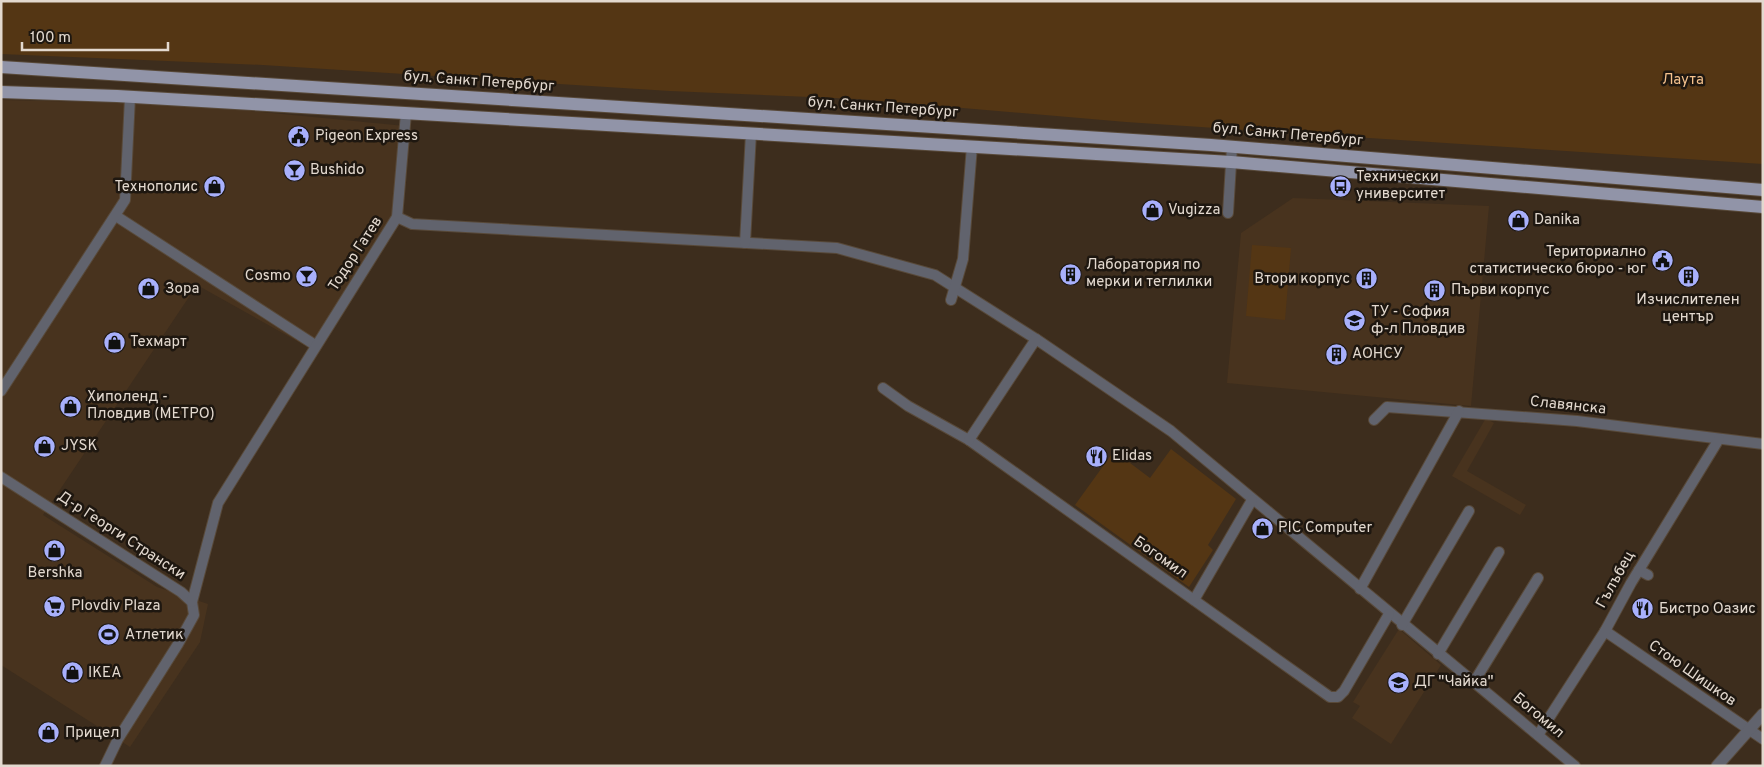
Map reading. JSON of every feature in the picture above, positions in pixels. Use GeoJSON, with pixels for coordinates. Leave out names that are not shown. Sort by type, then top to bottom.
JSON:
{"type":"FeatureCollection","features":[{"type":"Feature","properties":{"kind":"main road","name":"бул. Санкт Петербург"},"geometry":{"type":"LineString","coordinates":[[1,67],[1232,147],[1763,190]]}},
{"type":"Feature","properties":{"kind":"main road","name":"бул. Санкт Петербург"},"geometry":{"type":"LineString","coordinates":[[1,92],[130,97],[1231,162],[1763,207]]}},
{"type":"Feature","properties":{"kind":"street"},"geometry":{"type":"LineString","coordinates":[[1,391],[125,200],[130,97]]}},
{"type":"Feature","properties":{"kind":"street","name":"Тодор Гатев"},"geometry":{"type":"LineString","coordinates":[[192,602],[218,504],[397,217],[406,113]]}},
{"type":"Feature","properties":{"kind":"street"},"geometry":{"type":"LineString","coordinates":[[745,243],[750,133]]}},
{"type":"Feature","properties":{"kind":"street"},"geometry":{"type":"LineString","coordinates":[[951,300],[963,259],[972,146]]}},
{"type":"Feature","properties":{"kind":"street"},"geometry":{"type":"LineString","coordinates":[[1228,213],[1232,147]]}},
{"type":"Feature","properties":{"kind":"street"},"geometry":{"type":"LineString","coordinates":[[116,216],[316,345]]}},
{"type":"Feature","properties":{"kind":"street","name":"Богомил"},"geometry":{"type":"LineString","coordinates":[[397,217],[412,224],[837,248],[935,275],[1036,339],[1171,431],[1389,614],[1575,766]]}},
{"type":"Feature","properties":{"kind":"street"},"geometry":{"type":"LineString","coordinates":[[969,440],[1036,339]]}},
{"type":"Feature","properties":{"kind":"street","name":"Богомил"},"geometry":{"type":"LineString","coordinates":[[883,388],[908,406],[969,440],[1330,697],[1338,696],[1344,691],[1389,614]]}},
{"type":"Feature","properties":{"kind":"street","name":"Славянска"},"geometry":{"type":"LineString","coordinates":[[1374,420],[1387,407],[1459,411],[1576,421],[1763,444]]}},
{"type":"Feature","properties":{"kind":"street"},"geometry":{"type":"LineString","coordinates":[[1360,589],[1459,411]]}},
{"type":"Feature","properties":{"kind":"street","name":"Гълъбец"},"geometry":{"type":"LineString","coordinates":[[1538,736],[1643,573],[1719,439]]}},
{"type":"Feature","properties":{"kind":"street","name":"Д-р Георги Странски"},"geometry":{"type":"LineString","coordinates":[[1,477],[181,592],[192,602],[194,615],[178,644],[118,739],[105,766]]}},
{"type":"Feature","properties":{"kind":"street"},"geometry":{"type":"LineString","coordinates":[[1194,600],[1252,500]]}},
{"type":"Feature","properties":{"kind":"street"},"geometry":{"type":"LineString","coordinates":[[1402,624],[1470,511]]}},
{"type":"Feature","properties":{"kind":"street"},"geometry":{"type":"LineString","coordinates":[[1438,654],[1499,552]]}},
{"type":"Feature","properties":{"kind":"street"},"geometry":{"type":"LineString","coordinates":[[1474,682],[1538,578]]}},
{"type":"Feature","properties":{"kind":"street","name":"Стою Шишков"},"geometry":{"type":"LineString","coordinates":[[1605,632],[1748,731],[1763,739]]}},
{"type":"Feature","properties":{"kind":"street"},"geometry":{"type":"LineString","coordinates":[[1717,766],[1763,714]]}},
{"type":"Feature","properties":{"kind":"shaded area"},"geometry":{"type":"Polygon","coordinates":[[[1,100],[178,104],[405,126],[397,217],[315,345],[304,345],[197,285],[43,515],[157,587],[208,604],[200,642],[130,747],[1,665],[1,100]]]}},
{"type":"Feature","properties":{"kind":"shaded area","name":"ТУ - София ф-л Пловдив"},"geometry":{"type":"Polygon","coordinates":[[[1293,198],[1489,206],[1471,406],[1227,383],[1241,233],[1293,198]]]}},
{"type":"Feature","properties":{"kind":"shaded area"},"geometry":{"type":"Polygon","coordinates":[[[1486,418],[1494,423],[1467,471],[1526,505],[1520,515],[1452,476],[1486,418]]]}},
{"type":"Feature","properties":{"kind":"shaded area","name":"ДГ \"Чайка\""},"geometry":{"type":"Polygon","coordinates":[[[1399,629],[1441,665],[1391,744],[1352,718],[1360,706],[1353,702],[1399,629]]]}},
{"type":"Feature","properties":{"kind":"green space","name":"Лаута"},"geometry":{"type":"Polygon","coordinates":[[[1,1],[1763,1],[1763,164],[1126,122],[858,99],[670,91],[263,65],[1,54],[1,1]]]}},
{"type":"Feature","properties":{"kind":"green space"},"geometry":{"type":"Polygon","coordinates":[[[1252,245],[1291,248],[1285,320],[1246,316],[1252,245]]]}},
{"type":"Feature","properties":{"kind":"green space"},"geometry":{"type":"Polygon","coordinates":[[[1171,449],[1236,499],[1208,545],[1213,550],[1189,587],[1075,505],[1114,451],[1150,478],[1171,449]]]}},
{"type":"Feature","properties":{"kind":"place","name":"Pigeon Express"},"geometry":{"type":"Point","coordinates":[299,136]}},
{"type":"Feature","properties":{"kind":"place","name":"Bushido"},"geometry":{"type":"Point","coordinates":[294,170]}},
{"type":"Feature","properties":{"kind":"place","name":"Технически университет"},"geometry":{"type":"Point","coordinates":[1340,186]}},
{"type":"Feature","properties":{"kind":"place","name":"Технополис"},"geometry":{"type":"Point","coordinates":[214,187]}},
{"type":"Feature","properties":{"kind":"place","name":"Vugizza"},"geometry":{"type":"Point","coordinates":[1152,210]}},
{"type":"Feature","properties":{"kind":"place","name":"Danika"},"geometry":{"type":"Point","coordinates":[1518,220]}},
{"type":"Feature","properties":{"kind":"place","name":"Териториално статистическо бюро - юг"},"geometry":{"type":"Point","coordinates":[1662,261]}},
{"type":"Feature","properties":{"kind":"place","name":"Лаборатория по мерки и теглилки"},"geometry":{"type":"Point","coordinates":[1070,274]}},
{"type":"Feature","properties":{"kind":"place","name":"Cosmo"},"geometry":{"type":"Point","coordinates":[307,276]}},
{"type":"Feature","properties":{"kind":"place","name":"Изчислителен център"},"geometry":{"type":"Point","coordinates":[1688,277]}},
{"type":"Feature","properties":{"kind":"place","name":"Втори корпус"},"geometry":{"type":"Point","coordinates":[1366,279]}},
{"type":"Feature","properties":{"kind":"place","name":"Зора"},"geometry":{"type":"Point","coordinates":[149,289]}},
{"type":"Feature","properties":{"kind":"place","name":"Първи корпус"},"geometry":{"type":"Point","coordinates":[1435,290]}},
{"type":"Feature","properties":{"kind":"place","name":"ТУ - София ф-л Пловдив"},"geometry":{"type":"Point","coordinates":[1355,321]}},
{"type":"Feature","properties":{"kind":"place","name":"Техмарт"},"geometry":{"type":"Point","coordinates":[114,342]}},
{"type":"Feature","properties":{"kind":"place","name":"АОНСУ"},"geometry":{"type":"Point","coordinates":[1336,354]}},
{"type":"Feature","properties":{"kind":"place","name":"Хиполенд - Пловдив (МЕТРО)"},"geometry":{"type":"Point","coordinates":[71,406]}},
{"type":"Feature","properties":{"kind":"place","name":"JYSK"},"geometry":{"type":"Point","coordinates":[45,446]}},
{"type":"Feature","properties":{"kind":"place","name":"Elidas"},"geometry":{"type":"Point","coordinates":[1096,456]}},
{"type":"Feature","properties":{"kind":"place","name":"PIC Computer"},"geometry":{"type":"Point","coordinates":[1262,528]}},
{"type":"Feature","properties":{"kind":"place","name":"Bershka"},"geometry":{"type":"Point","coordinates":[55,550]}},
{"type":"Feature","properties":{"kind":"place","name":"Plovdiv Plaza"},"geometry":{"type":"Point","coordinates":[55,606]}},
{"type":"Feature","properties":{"kind":"place","name":"Бистро Оазис"},"geometry":{"type":"Point","coordinates":[1643,609]}},
{"type":"Feature","properties":{"kind":"place","name":"Атлетик"},"geometry":{"type":"Point","coordinates":[109,635]}},
{"type":"Feature","properties":{"kind":"place","name":"IKEA"},"geometry":{"type":"Point","coordinates":[72,673]}},
{"type":"Feature","properties":{"kind":"place","name":"ДГ \"Чайка\""},"geometry":{"type":"Point","coordinates":[1398,682]}},
{"type":"Feature","properties":{"kind":"place","name":"Прицел"},"geometry":{"type":"Point","coordinates":[49,733]}}]}
